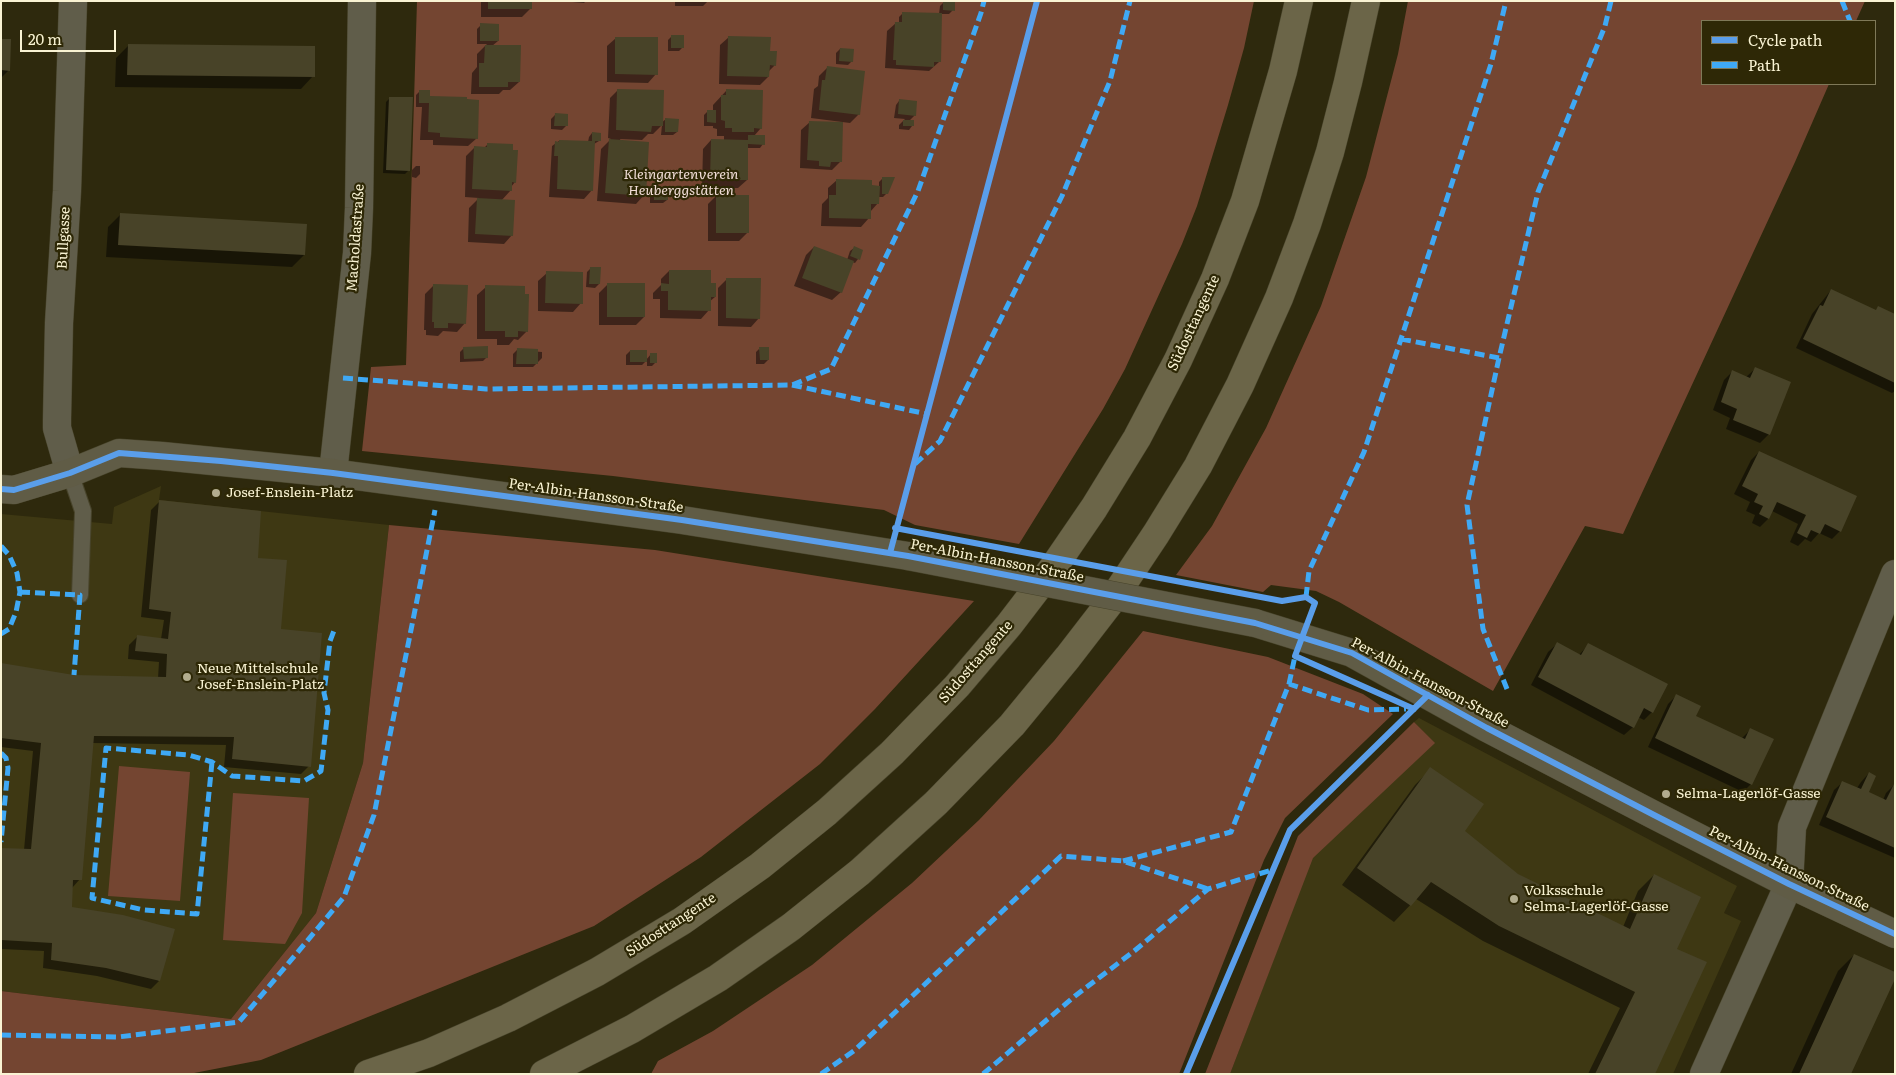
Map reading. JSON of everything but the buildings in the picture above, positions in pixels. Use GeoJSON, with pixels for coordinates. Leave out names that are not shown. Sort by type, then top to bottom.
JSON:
{"type":"FeatureCollection","features":[{"type":"Feature","properties":{"kind":"highway","name":"Südosttangente"},"geometry":{"type":"LineString","coordinates":[[368,1074],[428,1053],[508,1018],[597,972],[682,921],[760,866],[827,812],[892,753],[957,686],[1009,625],[1094,508],[1137,438],[1178,360],[1215,279],[1245,201],[1283,70],[1299,1]]}},
{"type":"Feature","properties":{"kind":"highway"},"geometry":{"type":"LineString","coordinates":[[544,1074],[632,1029],[718,978],[798,921],[860,872],[936,802],[1012,725],[1112,600],[1198,466],[1240,385],[1279,298],[1307,224],[1330,152],[1366,1]]}},
{"type":"Feature","properties":{"kind":"street","name":"Bullgasse"},"geometry":{"type":"LineString","coordinates":[[70,473],[57,428],[57,419],[59,323],[67,191],[73,1]]}},
{"type":"Feature","properties":{"kind":"street","name":"Macholdastraße"},"geometry":{"type":"LineString","coordinates":[[333,473],[359,217],[362,1]]}},
{"type":"Feature","properties":{"kind":"street","name":"Per-Albin-Hansson-Straße"},"geometry":{"type":"LineString","coordinates":[[1,489],[14,490],[70,473],[119,453],[221,461],[333,473],[682,520],[908,556],[1255,623],[1352,653],[1487,728],[1789,884],[1895,934]]}},
{"type":"Feature","properties":{"kind":"street"},"geometry":{"type":"LineString","coordinates":[[1704,1074],[1789,884],[1792,827],[1895,574]]}},
{"type":"Feature","properties":{"kind":"lane"},"geometry":{"type":"LineString","coordinates":[[70,473],[84,511],[80,595]]}},
{"type":"Feature","properties":{"kind":"shaded area","name":"Neue Mittelschule Josef-Enslein-Platz"},"geometry":{"type":"Polygon","coordinates":[[[161,486],[159,500],[389,525],[363,763],[316,913],[231,1019],[1,991],[1,514],[112,524],[114,507],[161,486]]]}},
{"type":"Feature","properties":{"kind":"shaded area","name":"Volksschule Selma-Lagerlöf-Gasse"},"geometry":{"type":"Polygon","coordinates":[[[1419,718],[1737,886],[1724,913],[1741,921],[1673,1074],[1230,1074],[1312,858],[1434,743],[1414,722],[1419,718]]]}},
{"type":"Feature","properties":{"kind":"green space","name":"Kleingartenverein Heuberggstätten"},"geometry":{"type":"Polygon","coordinates":[[[417,1],[1254,1],[1244,48],[1228,105],[1197,206],[1182,244],[1125,369],[1103,409],[1019,544],[915,525],[884,510],[613,476],[362,451],[371,367],[406,365],[417,1]]]}},
{"type":"Feature","properties":{"kind":"green space"},"geometry":{"type":"Polygon","coordinates":[[[1408,1],[1865,1],[1856,20],[1701,20],[1701,85],[1829,85],[1795,162],[1623,534],[1585,526],[1493,691],[1339,602],[1316,591],[1271,585],[1263,592],[1176,575],[1212,526],[1266,428],[1321,306],[1366,177],[1398,54],[1408,1]]]}},
{"type":"Feature","properties":{"kind":"green space"},"geometry":{"type":"Polygon","coordinates":[[[389,525],[655,550],[974,601],[875,709],[820,764],[701,857],[594,926],[261,1060],[189,1074],[1,1074],[1,991],[231,1019],[316,913],[363,763],[389,525]]]}},
{"type":"Feature","properties":{"kind":"green space"},"geometry":{"type":"Polygon","coordinates":[[[1143,631],[1268,657],[1363,694],[1393,714],[1285,818],[1264,860],[1179,1074],[651,1074],[658,1061],[713,1031],[812,965],[912,883],[979,820],[1054,741],[1143,631]]]}},
{"type":"Feature","properties":{"kind":"green space"},"geometry":{"type":"Polygon","coordinates":[[[1414,722],[1435,743],[1313,858],[1230,1074],[1205,1074],[1298,836],[1414,722]]]}},
{"type":"Feature","properties":{"kind":"green space"},"geometry":{"type":"Polygon","coordinates":[[[119,766],[190,772],[180,901],[108,896],[119,766]]]}},
{"type":"Feature","properties":{"kind":"green space"},"geometry":{"type":"Polygon","coordinates":[[[233,793],[309,798],[302,913],[285,944],[223,940],[233,793]]]}},
{"type":"Feature","properties":{"kind":"marked path"},"geometry":{"type":"LineString","coordinates":[[343,378],[486,389],[792,385],[831,369],[918,191],[984,1]]}},
{"type":"Feature","properties":{"kind":"marked path"},"geometry":{"type":"LineString","coordinates":[[915,464],[940,441],[1062,196],[1110,81],[1130,1]]}},
{"type":"Feature","properties":{"kind":"marked path"},"geometry":{"type":"LineString","coordinates":[[1306,597],[1309,571],[1364,452],[1491,64],[1506,1]]}},
{"type":"Feature","properties":{"kind":"marked path"},"geometry":{"type":"LineString","coordinates":[[1507,689],[1483,629],[1467,505],[1538,192],[1605,26],[1611,1]]}},
{"type":"Feature","properties":{"kind":"marked path"},"geometry":{"type":"LineString","coordinates":[[1842,1],[1850,20]]}},
{"type":"Feature","properties":{"kind":"marked path"},"geometry":{"type":"LineString","coordinates":[[1401,339],[1499,358]]}},
{"type":"Feature","properties":{"kind":"marked path"},"geometry":{"type":"LineString","coordinates":[[792,385],[927,414]]}},
{"type":"Feature","properties":{"kind":"marked path"},"geometry":{"type":"LineString","coordinates":[[1,1035],[118,1037],[239,1022],[344,897],[374,815],[435,510]]}},
{"type":"Feature","properties":{"kind":"marked path"},"geometry":{"type":"LineString","coordinates":[[1,546],[9,555],[17,573],[20,592],[16,612],[9,629],[1,634]]}},
{"type":"Feature","properties":{"kind":"marked path"},"geometry":{"type":"LineString","coordinates":[[20,592],[80,595],[74,675]]}},
{"type":"Feature","properties":{"kind":"marked path"},"geometry":{"type":"LineString","coordinates":[[212,762],[197,914],[144,910],[92,898],[106,748],[189,755],[212,762],[232,776],[304,781],[321,771],[328,710],[324,693],[330,641],[335,628]]}},
{"type":"Feature","properties":{"kind":"marked path"},"geometry":{"type":"LineString","coordinates":[[1289,684],[1295,656]]}},
{"type":"Feature","properties":{"kind":"marked path"},"geometry":{"type":"LineString","coordinates":[[1123,861],[1231,832],[1289,684],[1368,710],[1406,709]]}},
{"type":"Feature","properties":{"kind":"marked path"},"geometry":{"type":"LineString","coordinates":[[1,753],[6,758],[8,768],[1,842]]}},
{"type":"Feature","properties":{"kind":"marked path"},"geometry":{"type":"LineString","coordinates":[[821,1074],[855,1050],[1061,856],[1123,861],[1208,889]]}},
{"type":"Feature","properties":{"kind":"marked path"},"geometry":{"type":"LineString","coordinates":[[983,1074],[1075,996],[1133,952],[1208,889],[1272,870]]}},
{"type":"Feature","properties":{"kind":"cycle path"},"geometry":{"type":"LineString","coordinates":[[890,553],[1037,1]]}},
{"type":"Feature","properties":{"kind":"cycle path"},"geometry":{"type":"LineString","coordinates":[[1,489],[14,490],[70,473],[119,453],[221,461],[333,473],[682,520],[908,556],[1255,623],[1352,653],[1487,728],[1654,815],[1789,884],[1895,934]]}},
{"type":"Feature","properties":{"kind":"cycle path"},"geometry":{"type":"LineString","coordinates":[[895,528],[1282,601],[1306,597],[1315,603],[1295,656],[1414,709]]}},
{"type":"Feature","properties":{"kind":"cycle path"},"geometry":{"type":"LineString","coordinates":[[1186,1074],[1290,830],[1428,695]]}},
{"type":"Feature","properties":{"kind":"place","name":"Josef-Enslein-Platz"},"geometry":{"type":"Point","coordinates":[216,493]}},
{"type":"Feature","properties":{"kind":"place","name":"Neue Mittelschule Josef-Enslein-Platz"},"geometry":{"type":"Point","coordinates":[187,677]}},
{"type":"Feature","properties":{"kind":"place","name":"Selma-Lagerlöf-Gasse"},"geometry":{"type":"Point","coordinates":[1666,794]}},
{"type":"Feature","properties":{"kind":"place","name":"Volksschule Selma-Lagerlöf-Gasse"},"geometry":{"type":"Point","coordinates":[1514,899]}}]}
